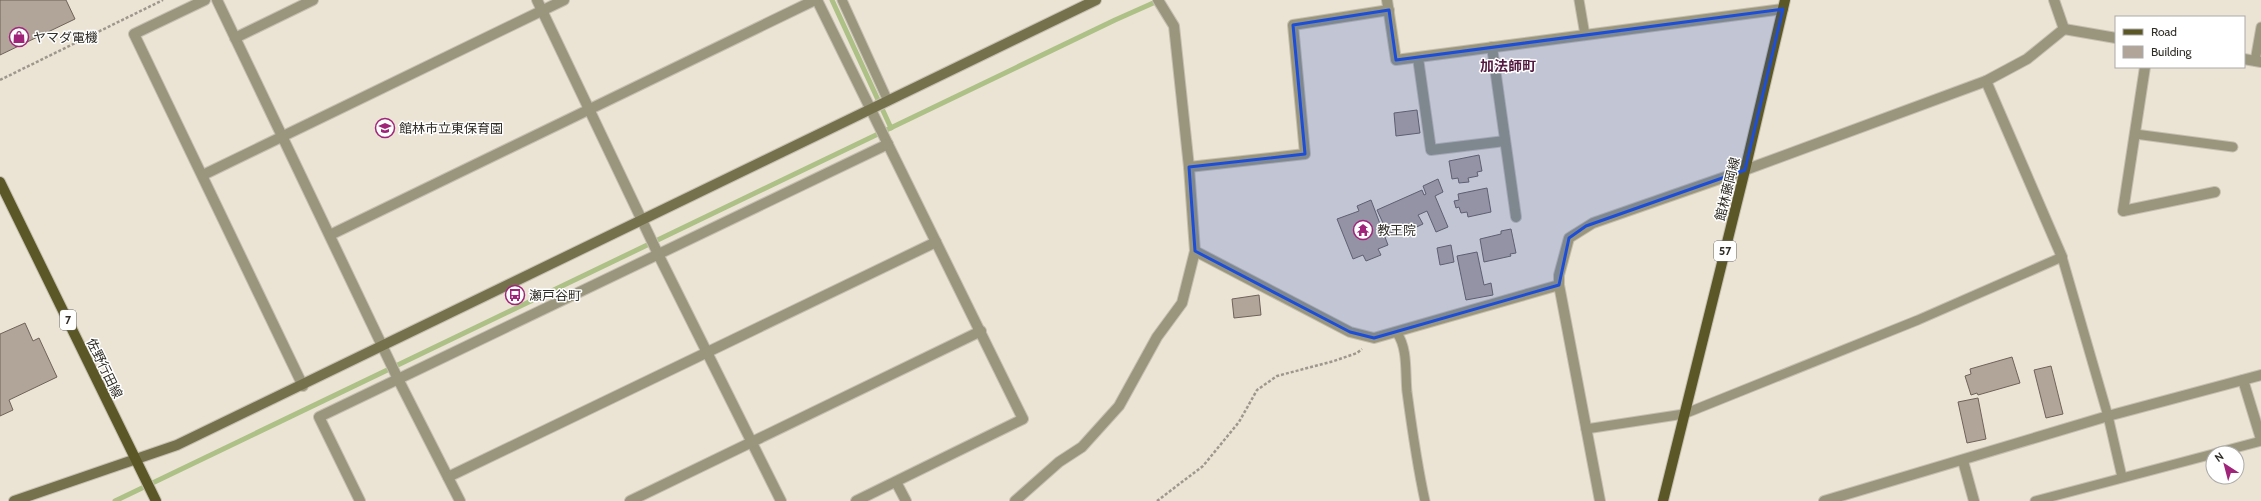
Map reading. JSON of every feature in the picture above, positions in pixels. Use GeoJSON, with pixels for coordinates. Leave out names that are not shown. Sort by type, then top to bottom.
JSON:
{"type":"FeatureCollection","features":[{"type":"Feature","properties":{"kind":"main road","name":"館林藤岡線"},"geometry":{"type":"LineString","coordinates":[[1663,501],[1745,170],[1784,4]]}},
{"type":"Feature","properties":{"kind":"main road","name":"佐野行田線"},"geometry":{"type":"LineString","coordinates":[[0,182],[156,501]]}},
{"type":"Feature","properties":{"kind":"street"},"geometry":{"type":"LineString","coordinates":[[205,0],[134,34],[303,386]]}},
{"type":"Feature","properties":{"kind":"street"},"geometry":{"type":"LineString","coordinates":[[217,0],[398,379],[460,501]]}},
{"type":"Feature","properties":{"kind":"street"},"geometry":{"type":"LineString","coordinates":[[235,38],[313,0]]}},
{"type":"Feature","properties":{"kind":"street"},"geometry":{"type":"LineString","coordinates":[[537,0],[588,110],[658,254],[781,501]]}},
{"type":"Feature","properties":{"kind":"street"},"geometry":{"type":"LineString","coordinates":[[203,175],[564,0]]}},
{"type":"Feature","properties":{"kind":"street"},"geometry":{"type":"LineString","coordinates":[[330,235],[816,0],[1024,419],[856,501]]}},
{"type":"Feature","properties":{"kind":"street"},"geometry":{"type":"LineString","coordinates":[[14,501],[177,446],[1096,0]]}},
{"type":"Feature","properties":{"kind":"street"},"geometry":{"type":"LineString","coordinates":[[1015,501],[1058,462],[1082,447],[1119,406],[1157,337],[1182,303],[1195,251],[1189,167],[1174,26],[1158,0]]}},
{"type":"Feature","properties":{"kind":"street"},"geometry":{"type":"LineString","coordinates":[[2054,0],[2064,30]]}},
{"type":"Feature","properties":{"kind":"street"},"geometry":{"type":"LineString","coordinates":[[1189,167],[1305,154],[1293,24],[1388,5],[1396,60],[1584,35],[1784,4]]}},
{"type":"Feature","properties":{"kind":"street"},"geometry":{"type":"LineString","coordinates":[[1600,501],[1559,285],[1559,275],[1569,238],[1586,226],[1745,170],[1986,81],[2027,59],[2064,30],[2115,38]]}},
{"type":"Feature","properties":{"kind":"street"},"geometry":{"type":"LineString","coordinates":[[1492,47],[1516,217]]}},
{"type":"Feature","properties":{"kind":"street"},"geometry":{"type":"LineString","coordinates":[[1418,58],[1431,150],[1505,141]]}},
{"type":"Feature","properties":{"kind":"street"},"geometry":{"type":"LineString","coordinates":[[2245,59],[2258,62]]}},
{"type":"Feature","properties":{"kind":"street"},"geometry":{"type":"LineString","coordinates":[[2146,68],[2123,211],[2215,192]]}},
{"type":"Feature","properties":{"kind":"street"},"geometry":{"type":"LineString","coordinates":[[1986,81],[2062,257]]}},
{"type":"Feature","properties":{"kind":"street"},"geometry":{"type":"LineString","coordinates":[[360,501],[319,417],[888,144]]}},
{"type":"Feature","properties":{"kind":"street"},"geometry":{"type":"LineString","coordinates":[[448,477],[936,242]]}},
{"type":"Feature","properties":{"kind":"street"},"geometry":{"type":"LineString","coordinates":[[1195,251],[1350,332],[1374,338],[1397,333],[1559,285]]}},
{"type":"Feature","properties":{"kind":"street"},"geometry":{"type":"LineString","coordinates":[[630,501],[981,331]]}},
{"type":"Feature","properties":{"kind":"street"},"geometry":{"type":"LineString","coordinates":[[1824,501],[1963,461],[2108,416],[2261,375]]}},
{"type":"Feature","properties":{"kind":"street"},"geometry":{"type":"LineString","coordinates":[[2243,380],[2261,440]]}},
{"type":"Feature","properties":{"kind":"street"},"geometry":{"type":"LineString","coordinates":[[1963,461],[1974,501]]}},
{"type":"Feature","properties":{"kind":"street"},"geometry":{"type":"LineString","coordinates":[[896,482],[906,501]]}},
{"type":"Feature","properties":{"kind":"lane"},"geometry":{"type":"LineString","coordinates":[[842,0],[888,101]]}},
{"type":"Feature","properties":{"kind":"lane"},"geometry":{"type":"LineString","coordinates":[[1579,0],[1584,35]]}},
{"type":"Feature","properties":{"kind":"lane"},"geometry":{"type":"LineString","coordinates":[[2258,62],[2261,27]]}},
{"type":"Feature","properties":{"kind":"lane"},"geometry":{"type":"LineString","coordinates":[[2135,134],[2233,147]]}},
{"type":"Feature","properties":{"kind":"lane"},"geometry":{"type":"LineString","coordinates":[[1586,428],[1684,414],[1918,320],[2062,257],[2108,416],[2122,477]]}},
{"type":"Feature","properties":{"kind":"lane"},"geometry":{"type":"LineString","coordinates":[[1397,333],[1403,342],[1408,397],[1417,462],[1425,501]]}},
{"type":"Feature","properties":{"kind":"lane"},"geometry":{"type":"LineString","coordinates":[[2243,445],[2261,440]]}},
{"type":"Feature","properties":{"kind":"lane"},"geometry":{"type":"LineString","coordinates":[[2035,501],[2205,455]]}},
{"type":"Feature","properties":{"kind":"path"},"geometry":{"type":"LineString","coordinates":[[0,80],[163,0]]}},
{"type":"Feature","properties":{"kind":"path"},"geometry":{"type":"LineString","coordinates":[[1157,501],[1203,466],[1240,422],[1257,390],[1277,376],[1356,353],[1374,338]]}},
{"type":"Feature","properties":{"kind":"highlighted area"},"geometry":{"type":"Polygon","coordinates":[[[1783,9],[1745,170],[1586,226],[1569,238],[1559,285],[1374,338],[1350,332],[1195,251],[1189,167],[1305,154],[1293,25],[1389,10],[1396,60],[1783,9]]]}},
{"type":"Feature","properties":{"kind":"building","name":"ヤマダ電機"},"geometry":{"type":"Polygon","coordinates":[[[0,0],[66,0],[75,19],[0,55],[0,0]]]}},
{"type":"Feature","properties":{"kind":"building"},"geometry":{"type":"Polygon","coordinates":[[[1417,110],[1420,133],[1396,136],[1394,113],[1417,110]]]}},
{"type":"Feature","properties":{"kind":"building"},"geometry":{"type":"Polygon","coordinates":[[[1479,155],[1482,171],[1477,172],[1478,176],[1468,178],[1469,182],[1459,183],[1458,178],[1452,179],[1449,161],[1479,155]]]}},
{"type":"Feature","properties":{"kind":"building"},"geometry":{"type":"Polygon","coordinates":[[[1438,179],[1443,192],[1435,196],[1448,227],[1436,232],[1427,211],[1418,215],[1423,224],[1406,232],[1404,227],[1388,234],[1377,210],[1422,190],[1424,195],[1426,194],[1423,186],[1438,179]]]}},
{"type":"Feature","properties":{"kind":"building"},"geometry":{"type":"Polygon","coordinates":[[[1487,188],[1491,212],[1468,217],[1467,212],[1461,213],[1459,207],[1456,208],[1454,201],[1459,200],[1458,194],[1487,188]]]}},
{"type":"Feature","properties":{"kind":"building"},"geometry":{"type":"Polygon","coordinates":[[[1371,200],[1388,245],[1378,249],[1381,255],[1366,261],[1363,255],[1353,259],[1337,219],[1359,211],[1357,206],[1371,200]]]}},
{"type":"Feature","properties":{"kind":"building"},"geometry":{"type":"Polygon","coordinates":[[[1511,229],[1516,253],[1510,254],[1511,256],[1484,262],[1480,239],[1501,234],[1501,231],[1511,229]]]}},
{"type":"Feature","properties":{"kind":"building"},"geometry":{"type":"Polygon","coordinates":[[[1451,245],[1454,262],[1440,265],[1437,248],[1451,245]]]}},
{"type":"Feature","properties":{"kind":"building"},"geometry":{"type":"Polygon","coordinates":[[[1477,252],[1484,285],[1491,283],[1493,295],[1466,300],[1457,256],[1477,252]]]}},
{"type":"Feature","properties":{"kind":"building"},"geometry":{"type":"Polygon","coordinates":[[[1259,295],[1261,315],[1234,318],[1232,299],[1259,295]]]}},
{"type":"Feature","properties":{"kind":"building"},"geometry":{"type":"Polygon","coordinates":[[[25,323],[33,341],[39,338],[57,377],[9,400],[13,410],[0,416],[0,334],[25,323]]]}},
{"type":"Feature","properties":{"kind":"building"},"geometry":{"type":"Polygon","coordinates":[[[2012,357],[2020,383],[1978,395],[1977,393],[1971,395],[1965,376],[1971,374],[1970,369],[2012,357]]]}},
{"type":"Feature","properties":{"kind":"building"},"geometry":{"type":"Polygon","coordinates":[[[2051,366],[2063,414],[2046,418],[2034,370],[2051,366]]]}},
{"type":"Feature","properties":{"kind":"building"},"geometry":{"type":"Polygon","coordinates":[[[1978,398],[1986,439],[1967,443],[1958,402],[1978,398]]]}},
{"type":"Feature","properties":{"kind":"waterway"},"geometry":{"type":"LineString","coordinates":[[832,0],[891,128]]}},
{"type":"Feature","properties":{"kind":"waterway"},"geometry":{"type":"LineString","coordinates":[[115,501],[1115,20],[1160,0]]}},
{"type":"Feature","properties":{"kind":"place","name":"ヤマダ電機"},"geometry":{"type":"Point","coordinates":[19,37]}},
{"type":"Feature","properties":{"kind":"place","name":"館林市立東保育園"},"geometry":{"type":"Point","coordinates":[385,128]}},
{"type":"Feature","properties":{"kind":"place","name":"教王院"},"geometry":{"type":"Point","coordinates":[1363,230]}},
{"type":"Feature","properties":{"kind":"place","name":"瀬戸谷町"},"geometry":{"type":"Point","coordinates":[515,295]}},
{"type":"Feature","properties":{"kind":"district","name":"加法師町"},"geometry":{"type":"Point","coordinates":[1508,66]}}]}
